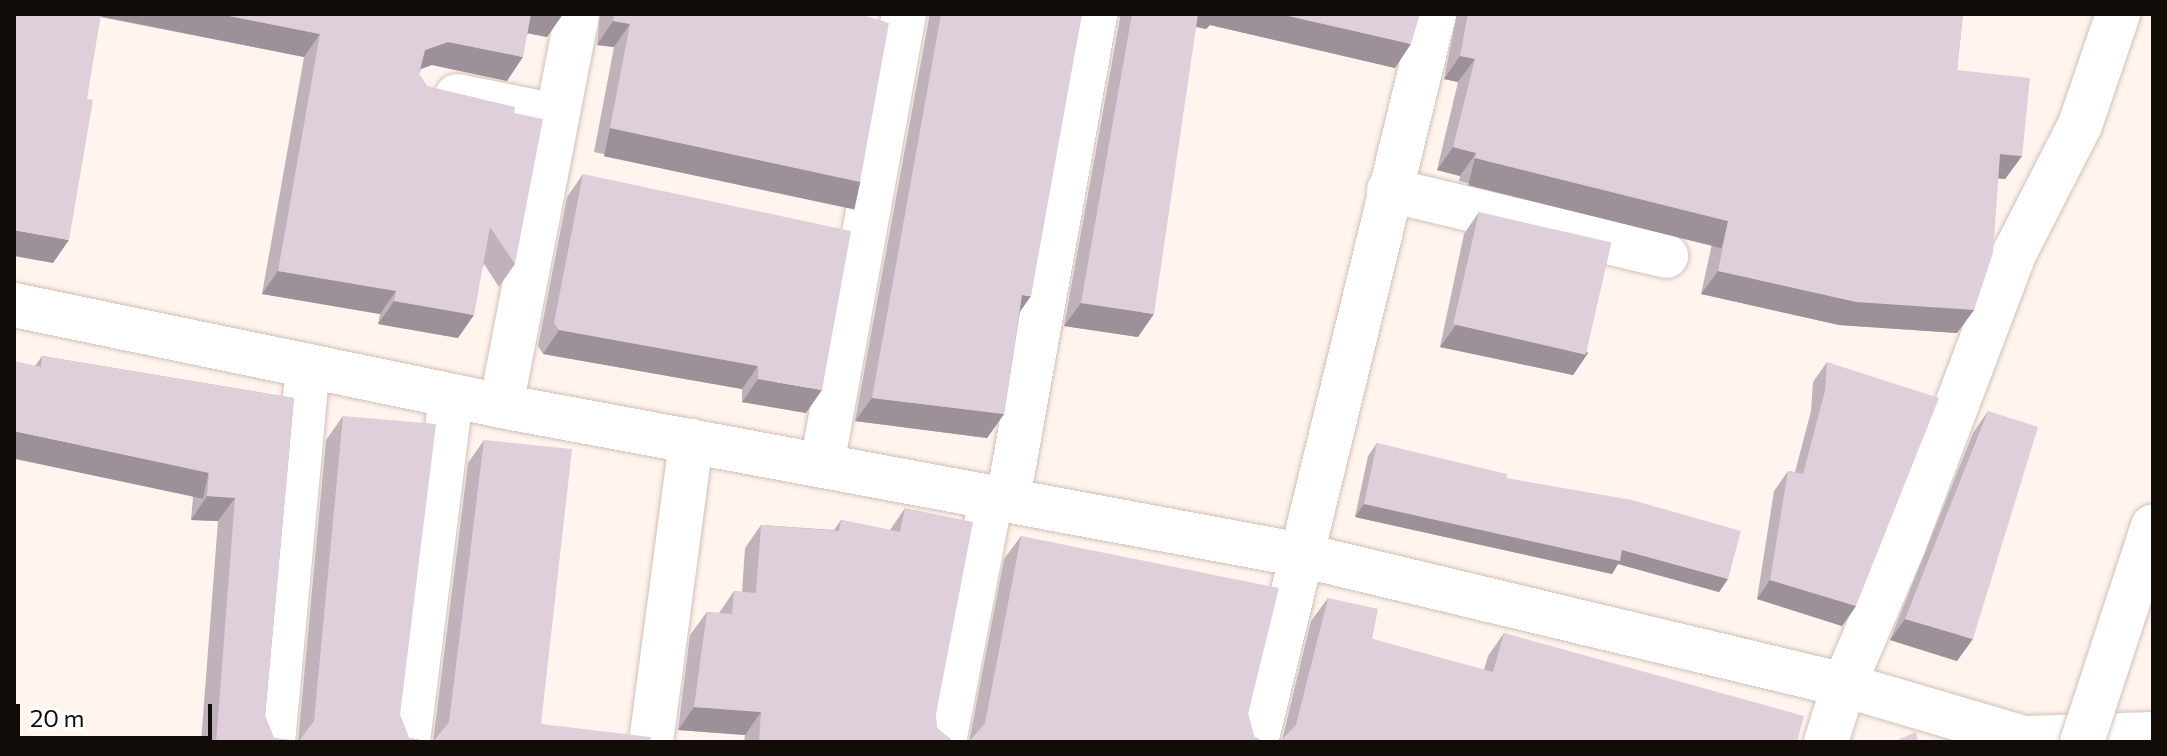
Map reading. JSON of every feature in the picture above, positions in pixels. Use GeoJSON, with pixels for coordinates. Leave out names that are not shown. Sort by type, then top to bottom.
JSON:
{"type":"FeatureCollection","features":[{"type":"Feature","properties":{"kind":"main road"},"geometry":{"type":"LineString","coordinates":[[501,406],[577,14]]}},
{"type":"Feature","properties":{"kind":"main road"},"geometry":{"type":"LineString","coordinates":[[944,742],[1000,498],[1095,14]]}},
{"type":"Feature","properties":{"kind":"main road"},"geometry":{"type":"LineString","coordinates":[[1256,742],[1434,14]]}},
{"type":"Feature","properties":{"kind":"main road"},"geometry":{"type":"LineString","coordinates":[[1826,742],[1844,685],[1904,544],[2015,252],[2080,125],[2118,14]]}},
{"type":"Feature","properties":{"kind":"main road"},"geometry":{"type":"LineString","coordinates":[[822,465],[903,20],[859,17]]}},
{"type":"Feature","properties":{"kind":"main road"},"geometry":{"type":"LineString","coordinates":[[427,90],[557,116]]}},
{"type":"Feature","properties":{"kind":"main road"},"geometry":{"type":"LineString","coordinates":[[547,167],[592,176]]}},
{"type":"Feature","properties":{"kind":"main road"},"geometry":{"type":"LineString","coordinates":[[1389,190],[1666,256]]}},
{"type":"Feature","properties":{"kind":"main road"},"geometry":{"type":"LineString","coordinates":[[819,225],[864,235]]}},
{"type":"Feature","properties":{"kind":"main road"},"geometry":{"type":"LineString","coordinates":[[14,305],[501,406],[1301,555],[1844,685],[2023,740],[2153,734]]}},
{"type":"Feature","properties":{"kind":"main road"},"geometry":{"type":"LineString","coordinates":[[273,742],[308,366]]}},
{"type":"Feature","properties":{"kind":"main road"},"geometry":{"type":"LineString","coordinates":[[408,742],[451,396]]}},
{"type":"Feature","properties":{"kind":"main road"},"geometry":{"type":"LineString","coordinates":[[651,742],[691,441]]}},
{"type":"Feature","properties":{"kind":"main road"},"geometry":{"type":"LineString","coordinates":[[2082,742],[2153,526]]}},
{"type":"Feature","properties":{"kind":"building"},"geometry":{"type":"Polygon","coordinates":[[[14,14],[101,14],[87,99],[93,100],[69,240],[14,230],[14,14]]]}},
{"type":"Feature","properties":{"kind":"building"},"geometry":{"type":"Polygon","coordinates":[[[219,14],[531,14],[523,57],[448,42],[425,50],[419,74],[427,86],[515,107],[514,113],[543,119],[515,264],[490,227],[474,315],[394,301],[396,291],[278,271],[320,34],[219,14]]]}},
{"type":"Feature","properties":{"kind":"building"},"geometry":{"type":"Polygon","coordinates":[[[614,14],[860,14],[889,23],[860,182],[610,128],[630,24],[613,21],[614,14]]]}},
{"type":"Feature","properties":{"kind":"building"},"geometry":{"type":"Polygon","coordinates":[[[941,14],[1082,14],[1031,296],[1022,295],[1004,414],[872,398],[941,14]]]}},
{"type":"Feature","properties":{"kind":"building"},"geometry":{"type":"Polygon","coordinates":[[[1132,14],[1198,14],[1154,314],[1081,303],[1132,14]]]}},
{"type":"Feature","properties":{"kind":"building"},"geometry":{"type":"Polygon","coordinates":[[[1280,14],[1420,14],[1411,44],[1280,14]]]}},
{"type":"Feature","properties":{"kind":"building"},"geometry":{"type":"Polygon","coordinates":[[[1468,14],[1963,14],[1957,70],[2030,78],[2022,156],[2000,154],[1993,253],[1974,310],[1856,302],[1718,271],[1728,221],[1475,158],[1476,153],[1453,147],[1475,59],[1460,56],[1468,14]]]}},
{"type":"Feature","properties":{"kind":"building"},"geometry":{"type":"Polygon","coordinates":[[[583,174],[851,231],[822,390],[758,379],[758,366],[559,330],[554,323],[583,174]]]}},
{"type":"Feature","properties":{"kind":"building"},"geometry":{"type":"Polygon","coordinates":[[[1479,212],[1612,243],[1586,355],[1453,324],[1479,212]]]}},
{"type":"Feature","properties":{"kind":"building"},"geometry":{"type":"Polygon","coordinates":[[[42,356],[294,398],[265,716],[274,738],[299,741],[314,721],[343,416],[436,424],[400,715],[409,738],[433,742],[216,742],[235,498],[207,496],[209,473],[14,431],[14,361],[41,367],[42,356]]]}},
{"type":"Feature","properties":{"kind":"building"},"geometry":{"type":"Polygon","coordinates":[[[1827,362],[1939,398],[1856,606],[1770,580],[1788,471],[1803,474],[1825,391],[1827,362]]]}},
{"type":"Feature","properties":{"kind":"building"},"geometry":{"type":"Polygon","coordinates":[[[1988,411],[2038,427],[1973,639],[1905,619],[1988,411]]]}},
{"type":"Feature","properties":{"kind":"building"},"geometry":{"type":"Polygon","coordinates":[[[484,440],[572,449],[541,724],[651,737],[650,742],[433,742],[449,722],[484,440]]]}},
{"type":"Feature","properties":{"kind":"building"},"geometry":{"type":"Polygon","coordinates":[[[1377,443],[1507,474],[1506,478],[1632,500],[1741,531],[1728,579],[1622,550],[1620,561],[1364,504],[1377,443]]]}},
{"type":"Feature","properties":{"kind":"building"},"geometry":{"type":"Polygon","coordinates":[[[905,508],[973,522],[936,714],[937,728],[954,742],[759,742],[761,712],[694,707],[707,612],[732,614],[734,591],[756,593],[761,525],[839,531],[841,520],[900,532],[905,508]]]}},
{"type":"Feature","properties":{"kind":"building"},"geometry":{"type":"Polygon","coordinates":[[[1021,536],[1279,588],[1248,714],[1254,736],[1264,742],[969,742],[985,723],[1021,536]]]}},
{"type":"Feature","properties":{"kind":"building"},"geometry":{"type":"Polygon","coordinates":[[[1328,598],[1378,609],[1372,639],[1493,672],[1504,633],[1804,716],[1797,742],[1280,742],[1296,725],[1328,598]]]}},
{"type":"Feature","properties":{"kind":"building"},"geometry":{"type":"Polygon","coordinates":[[[1916,732],[1918,742],[1893,742],[1916,732]]]}},
{"type":"Feature","properties":{"kind":"building"},"geometry":{"type":"Polygon","coordinates":[[[29,737],[81,742],[29,742],[29,737]]]}}]}
